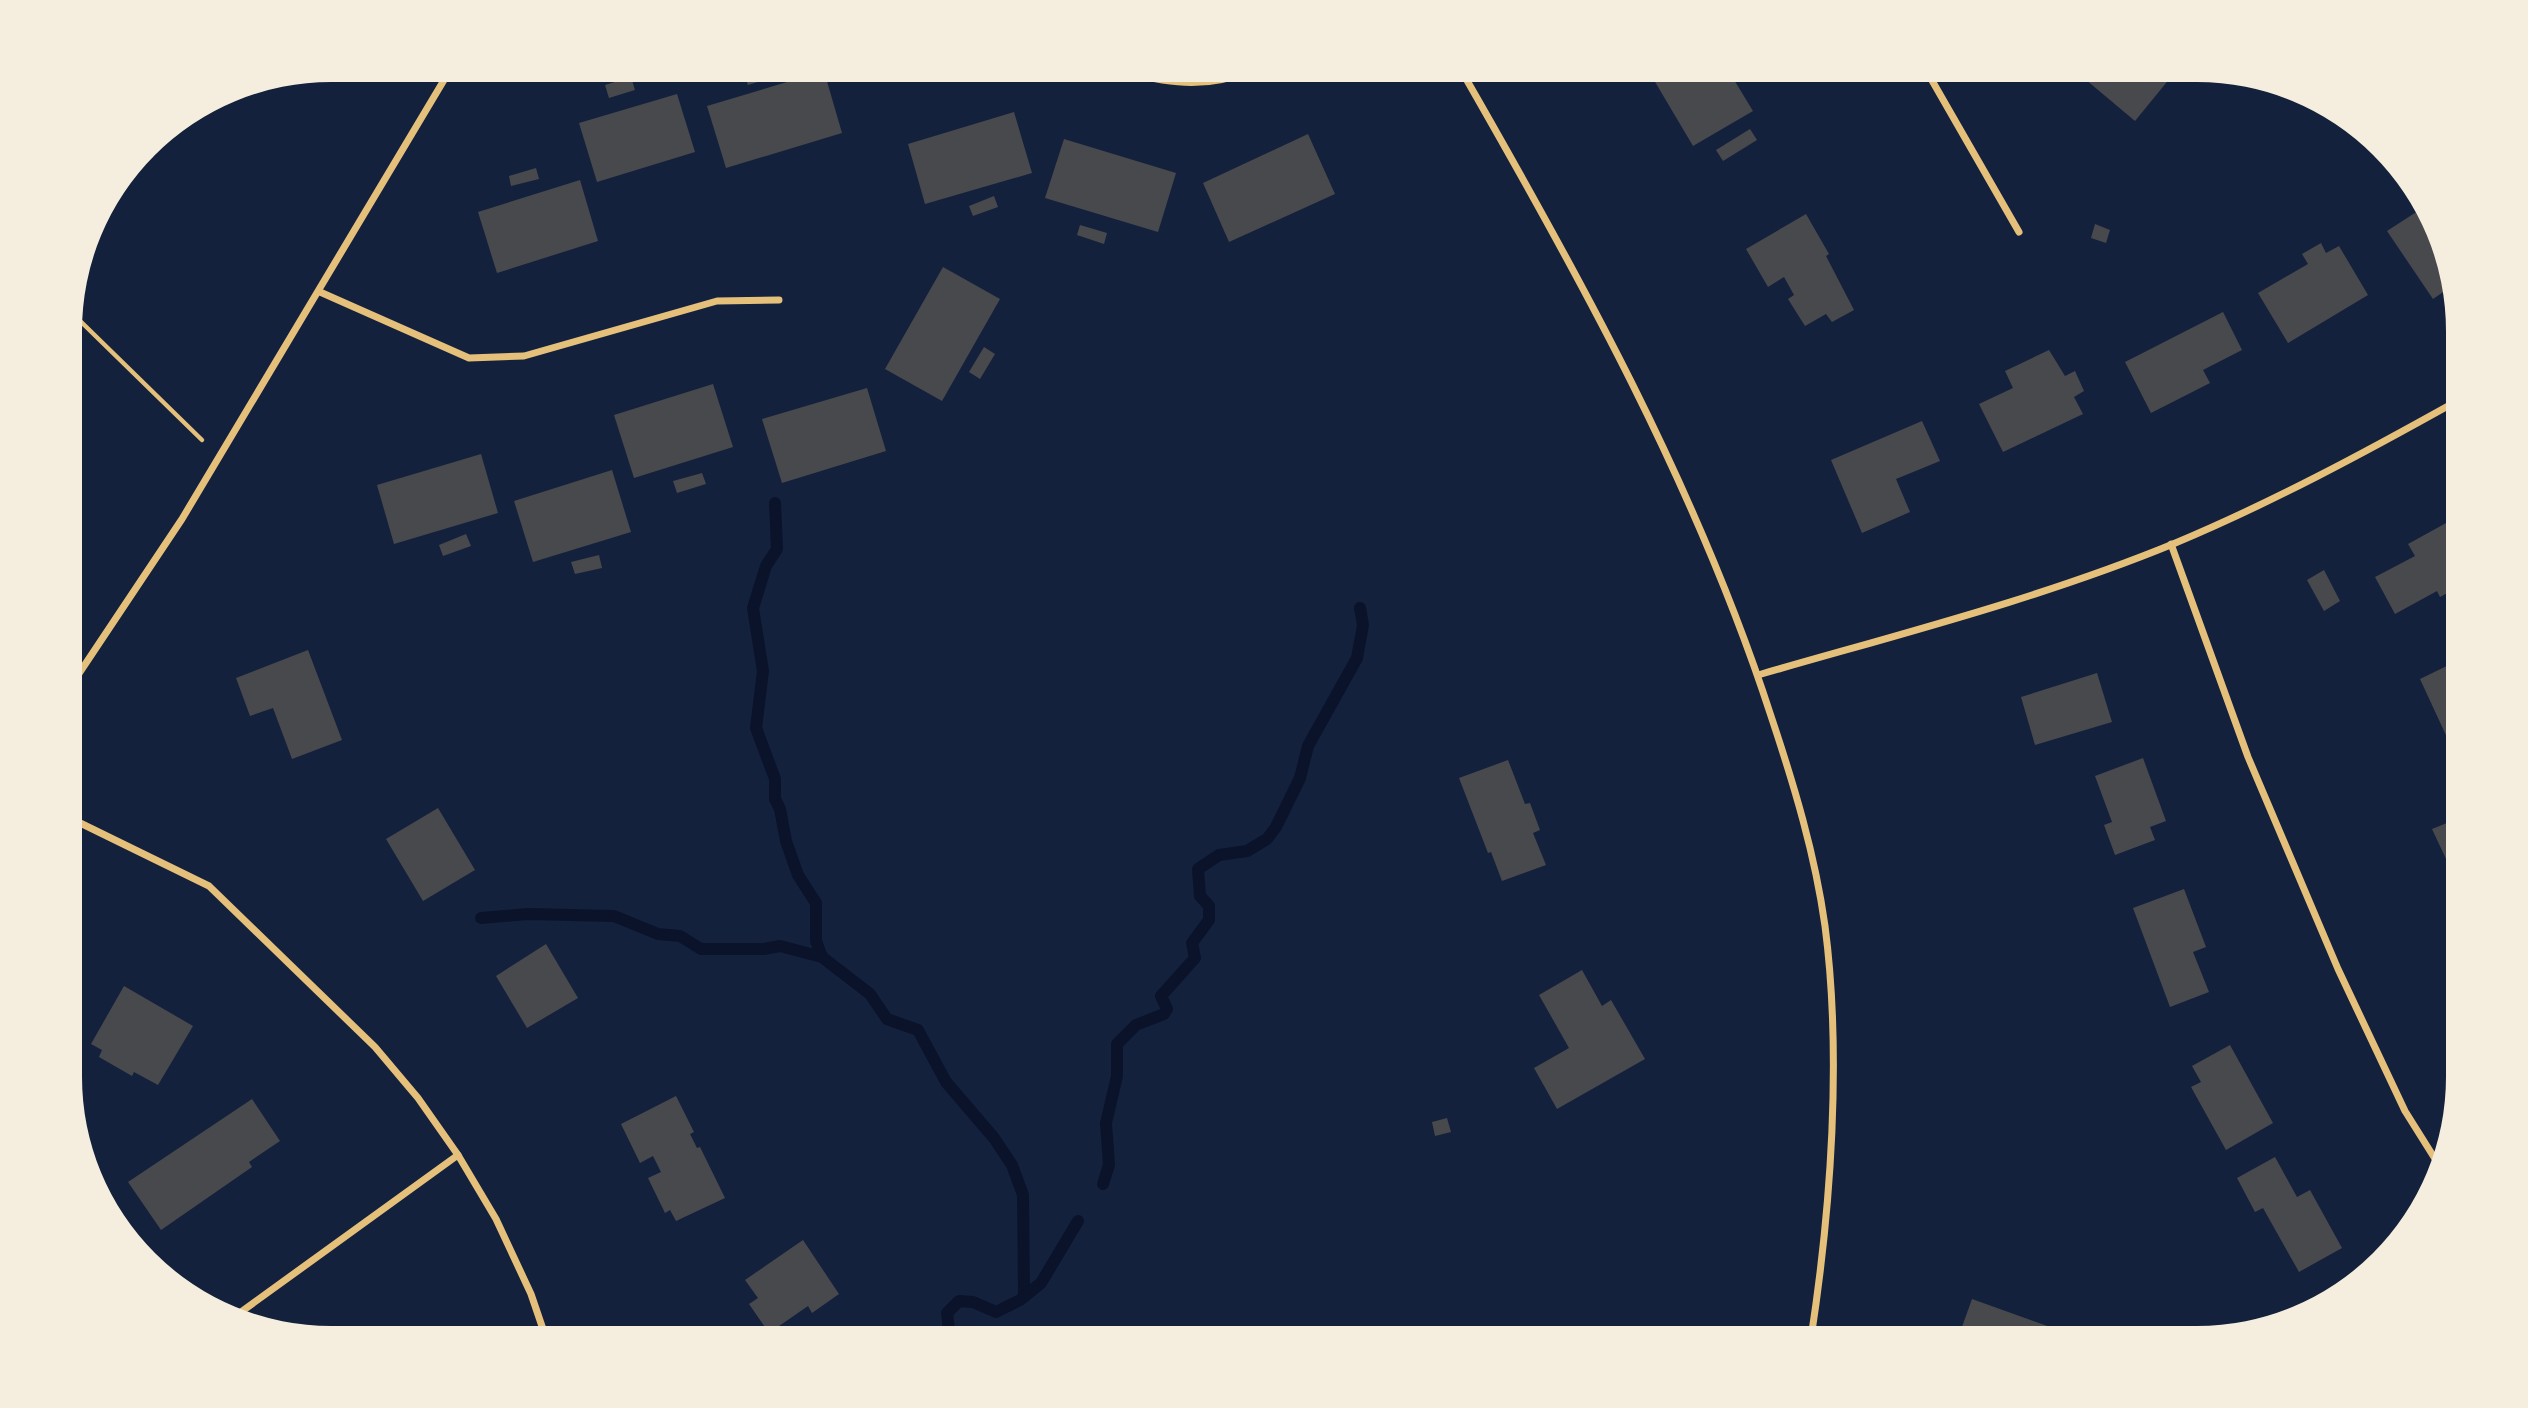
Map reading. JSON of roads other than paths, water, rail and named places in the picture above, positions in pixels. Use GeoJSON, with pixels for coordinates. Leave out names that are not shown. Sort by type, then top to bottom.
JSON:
{"type":"FeatureCollection","features":[{"type":"Feature","properties":{"kind":"street"},"geometry":{"type":"LineString","coordinates":[[83,668],[219,457],[320,292],[443,82]]}},
{"type":"Feature","properties":{"kind":"street"},"geometry":{"type":"LineString","coordinates":[[1171,82],[1202,82]]}},
{"type":"Feature","properties":{"kind":"street"},"geometry":{"type":"LineString","coordinates":[[1468,82],[1556,235],[1676,472],[1758,675],[1804,816],[1825,926],[1832,1034],[1830,1146],[1822,1263],[1813,1326]]}},
{"type":"Feature","properties":{"kind":"street"},"geometry":{"type":"LineString","coordinates":[[1933,82],[2019,232]]}},
{"type":"Feature","properties":{"kind":"street"},"geometry":{"type":"LineString","coordinates":[[320,292],[469,358],[524,356],[717,301],[779,300]]}},
{"type":"Feature","properties":{"kind":"street"},"geometry":{"type":"LineString","coordinates":[[1758,675],[2005,603],[2172,544],[2317,479],[2446,407]]}},
{"type":"Feature","properties":{"kind":"street"},"geometry":{"type":"LineString","coordinates":[[2172,544],[2248,757],[2338,969],[2405,1111],[2433,1156]]}},
{"type":"Feature","properties":{"kind":"street"},"geometry":{"type":"LineString","coordinates":[[82,824],[209,886],[375,1047],[418,1098],[458,1155],[496,1220],[531,1294],[543,1326]]}},
{"type":"Feature","properties":{"kind":"street"},"geometry":{"type":"LineString","coordinates":[[244,1310],[458,1155]]}},
{"type":"Feature","properties":{"kind":"waterway"},"geometry":{"type":"LineString","coordinates":[[775,503],[777,549],[766,566],[753,608],[763,671],[756,728],[775,779],[775,799],[780,809],[786,841],[798,875],[816,903],[816,941],[822,957]]}},
{"type":"Feature","properties":{"kind":"waterway"},"geometry":{"type":"LineString","coordinates":[[1103,1184],[1109,1165],[1106,1123],[1117,1076],[1117,1044],[1136,1025],[1164,1014],[1167,1009],[1161,996],[1195,958],[1192,943],[1209,920],[1209,906],[1200,896],[1198,869],[1219,855],[1247,851],[1267,839],[1276,827],[1300,778],[1308,746],[1357,658],[1363,625],[1360,608]]}},
{"type":"Feature","properties":{"kind":"waterway"},"geometry":{"type":"LineString","coordinates":[[481,918],[528,914],[614,916],[658,934],[680,936],[701,949],[764,949],[780,946],[822,957],[870,994],[887,1019],[918,1030],[946,1082],[994,1138],[1012,1165],[1023,1195],[1024,1295]]}},
{"type":"Feature","properties":{"kind":"waterway"},"geometry":{"type":"LineString","coordinates":[[949,1326],[947,1313],[959,1301],[973,1302],[996,1312],[1020,1300],[1041,1283],[1078,1221]]}}]}
